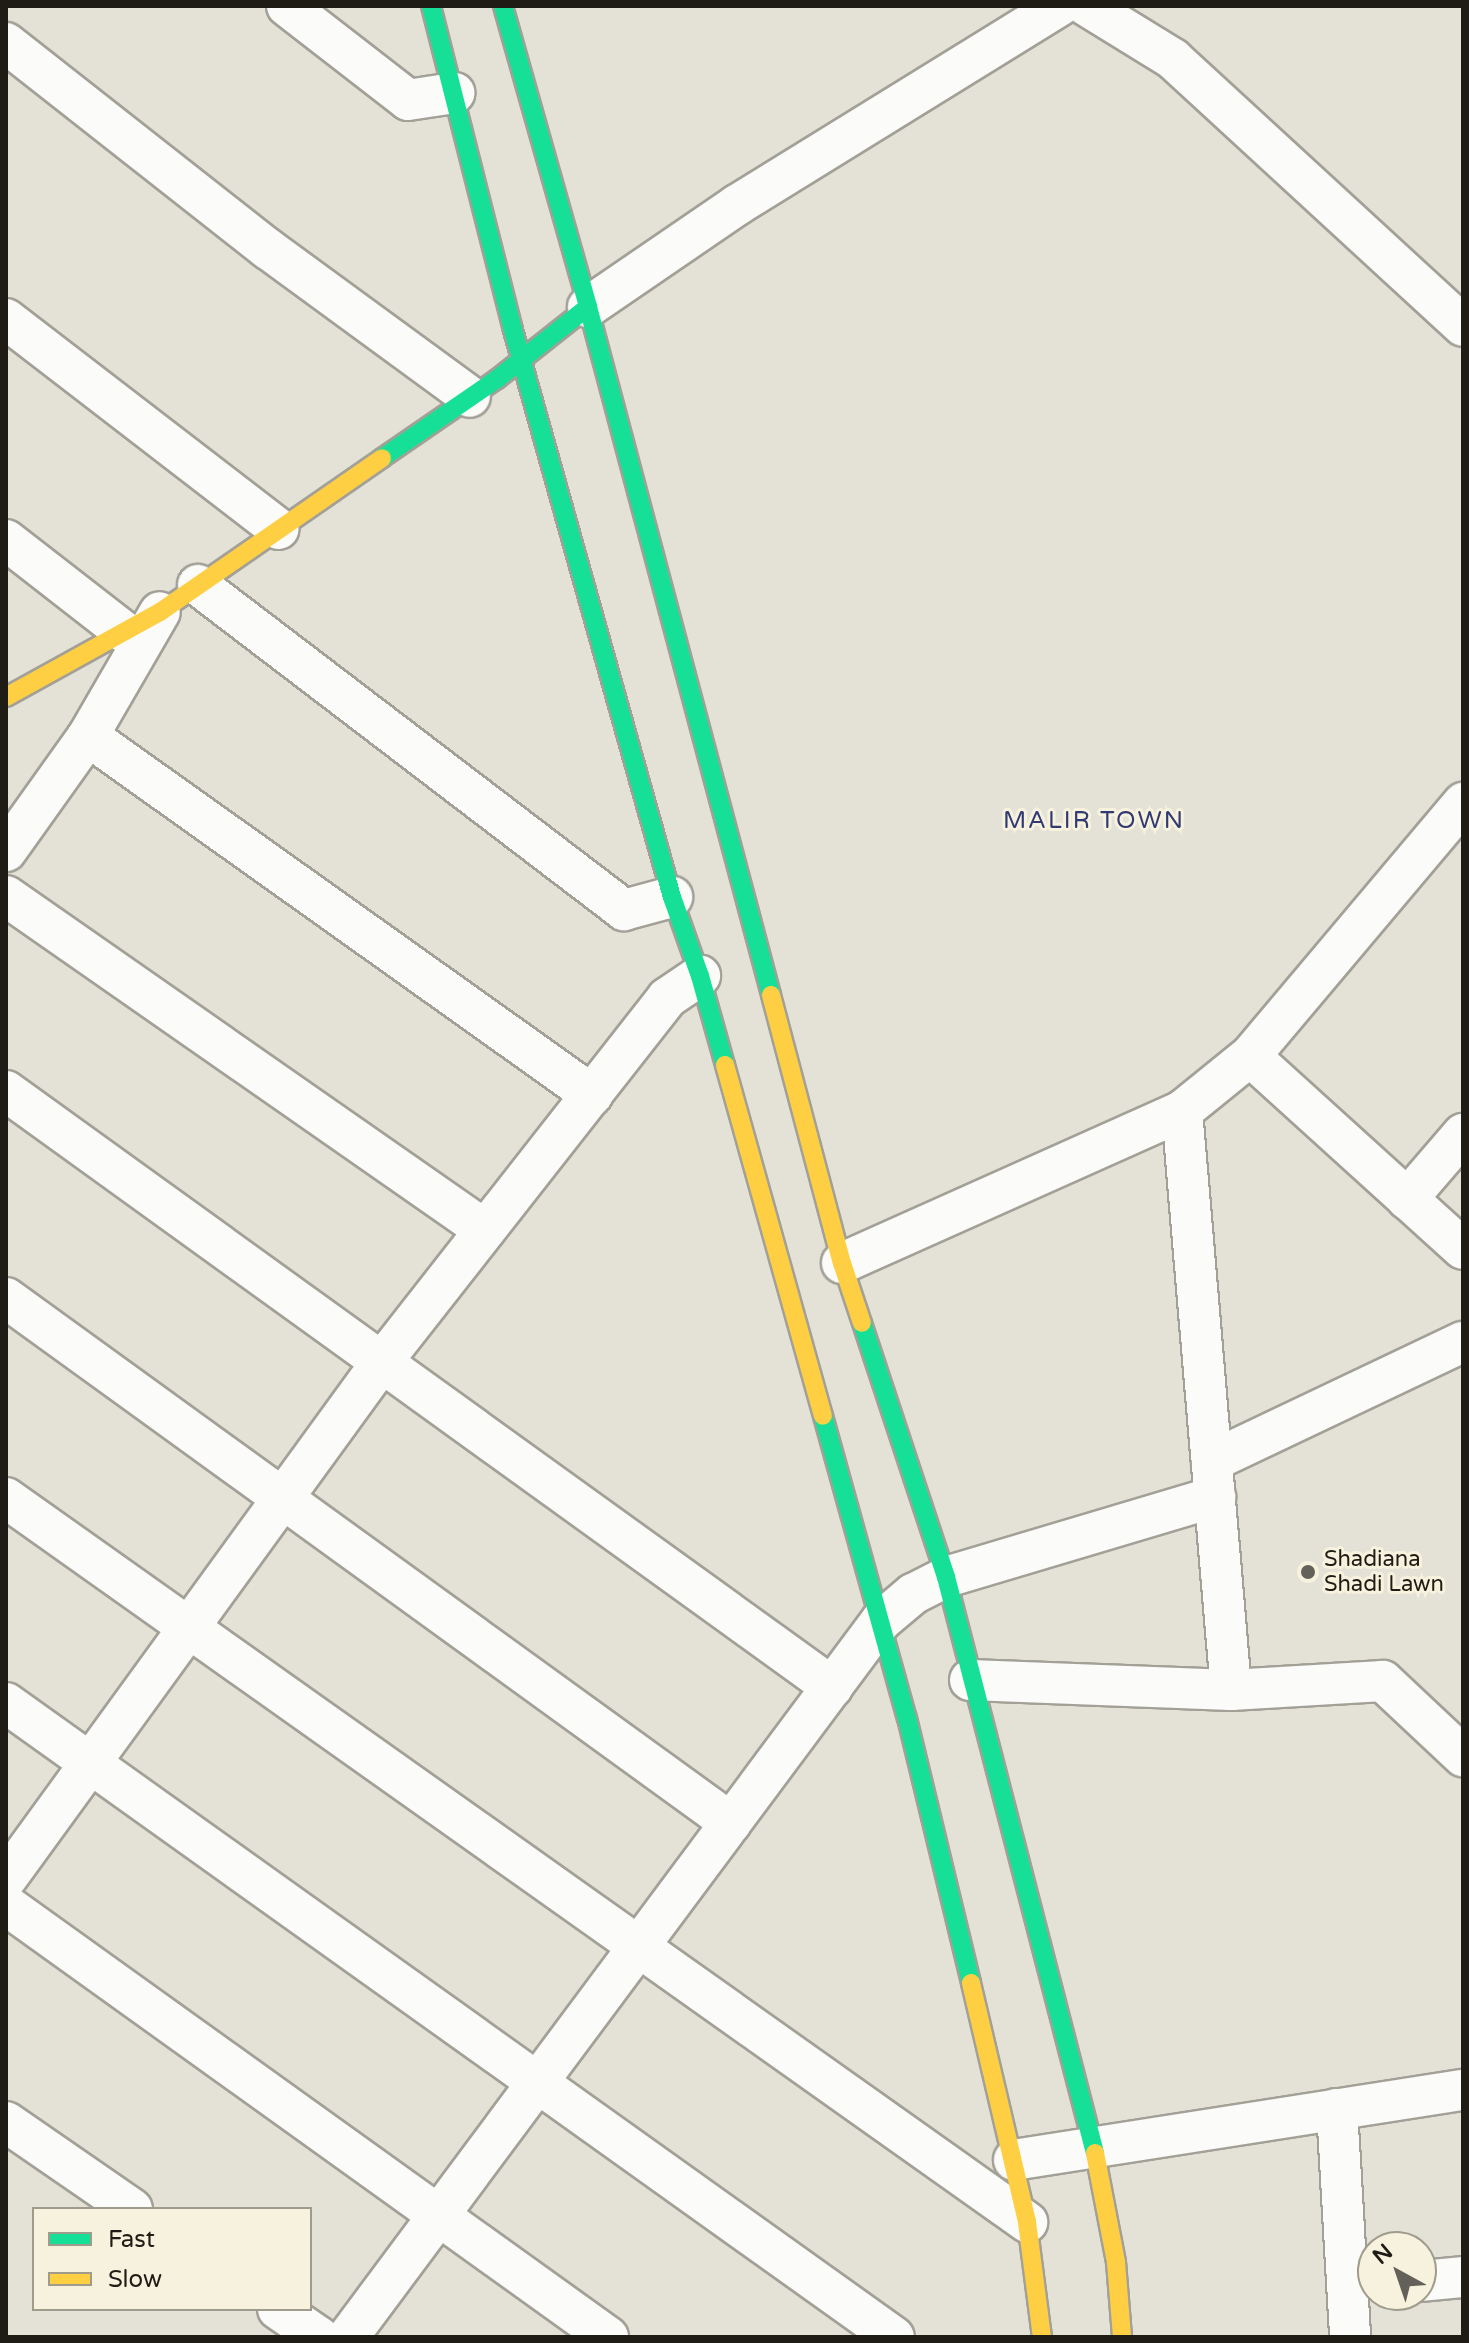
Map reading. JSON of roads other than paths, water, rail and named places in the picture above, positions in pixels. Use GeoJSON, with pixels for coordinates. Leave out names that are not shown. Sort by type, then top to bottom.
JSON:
{"type":"FeatureCollection","features":[{"type":"Feature","properties":{"kind":"main road"},"geometry":{"type":"LineString","coordinates":[[431,6],[523,358],[672,897],[700,976],[881,1621],[1014,2160],[1027,2222],[1042,2337]]}},
{"type":"Feature","properties":{"kind":"main road"},"geometry":{"type":"LineString","coordinates":[[503,6],[588,307],[842,1263],[946,1577],[970,1680],[1094,2148],[1116,2262],[1122,2337]]}},
{"type":"Feature","properties":{"kind":"main road"},"geometry":{"type":"LineString","coordinates":[[6,697],[160,612],[470,397],[588,307]]}},
{"type":"Feature","properties":{"kind":"street"},"geometry":{"type":"LineString","coordinates":[[287,6],[408,100],[454,93]]}},
{"type":"Feature","properties":{"kind":"street"},"geometry":{"type":"LineString","coordinates":[[588,307],[737,205],[1059,6]]}},
{"type":"Feature","properties":{"kind":"street"},"geometry":{"type":"LineString","coordinates":[[1087,6],[1173,59],[1463,326]]}},
{"type":"Feature","properties":{"kind":"street"},"geometry":{"type":"LineString","coordinates":[[6,43],[268,249],[470,397]]}},
{"type":"Feature","properties":{"kind":"street"},"geometry":{"type":"LineString","coordinates":[[6,319],[279,529]]}},
{"type":"Feature","properties":{"kind":"street"},"geometry":{"type":"LineString","coordinates":[[6,540],[124,632]]}},
{"type":"Feature","properties":{"kind":"street"},"geometry":{"type":"LineString","coordinates":[[198,585],[624,910],[672,897]]}},
{"type":"Feature","properties":{"kind":"street"},"geometry":{"type":"LineString","coordinates":[[6,851],[88,736],[160,612]]}},
{"type":"Feature","properties":{"kind":"street"},"geometry":{"type":"LineString","coordinates":[[88,736],[592,1095]]}},
{"type":"Feature","properties":{"kind":"street"},"geometry":{"type":"LineString","coordinates":[[842,1263],[1182,1111],[1250,1056],[1463,803]]}},
{"type":"Feature","properties":{"kind":"street"},"geometry":{"type":"LineString","coordinates":[[6,896],[485,1230]]}},
{"type":"Feature","properties":{"kind":"street"},"geometry":{"type":"LineString","coordinates":[[6,1879],[381,1363],[667,998],[700,976]]}},
{"type":"Feature","properties":{"kind":"street"},"geometry":{"type":"LineString","coordinates":[[1250,1056],[1463,1249]]}},
{"type":"Feature","properties":{"kind":"street"},"geometry":{"type":"LineString","coordinates":[[6,1091],[832,1687]]}},
{"type":"Feature","properties":{"kind":"street"},"geometry":{"type":"LineString","coordinates":[[1182,1111],[1231,1690]]}},
{"type":"Feature","properties":{"kind":"street"},"geometry":{"type":"LineString","coordinates":[[1407,1199],[1463,1134]]}},
{"type":"Feature","properties":{"kind":"street"},"geometry":{"type":"LineString","coordinates":[[6,1298],[731,1823]]}},
{"type":"Feature","properties":{"kind":"street"},"geometry":{"type":"LineString","coordinates":[[348,2337],[881,1621],[913,1594],[946,1577],[1213,1479],[1463,1342]]}},
{"type":"Feature","properties":{"kind":"street"},"geometry":{"type":"LineString","coordinates":[[6,1498],[1027,2222]]}},
{"type":"Feature","properties":{"kind":"street"},"geometry":{"type":"LineString","coordinates":[[970,1680],[1231,1690],[1383,1681],[1463,1756]]}},
{"type":"Feature","properties":{"kind":"street"},"geometry":{"type":"LineString","coordinates":[[6,1703],[894,2337]]}},
{"type":"Feature","properties":{"kind":"street"},"geometry":{"type":"LineString","coordinates":[[6,1905],[608,2337]]}},
{"type":"Feature","properties":{"kind":"street"},"geometry":{"type":"LineString","coordinates":[[1014,2160],[1463,2090]]}},
{"type":"Feature","properties":{"kind":"street"},"geometry":{"type":"LineString","coordinates":[[1337,2109],[1357,2264]]}},
{"type":"Feature","properties":{"kind":"street"},"geometry":{"type":"LineString","coordinates":[[6,2122],[129,2207]]}},
{"type":"Feature","properties":{"kind":"street"},"geometry":{"type":"LineString","coordinates":[[1437,2279],[1463,2277]]}},
{"type":"Feature","properties":{"kind":"street"},"geometry":{"type":"LineString","coordinates":[[1350,2337],[1357,2302]]}},
{"type":"Feature","properties":{"kind":"street"},"geometry":{"type":"LineString","coordinates":[[281,2311],[319,2337]]}},
{"type":"Feature","properties":{"kind":"place","name":"Shadiana Shadi Lawn"},"geometry":{"type":"Point","coordinates":[1308,1572]}},
{"type":"Feature","properties":{"kind":"district","name":"MALIR TOWN"},"geometry":{"type":"Point","coordinates":[1094,821]}}]}
